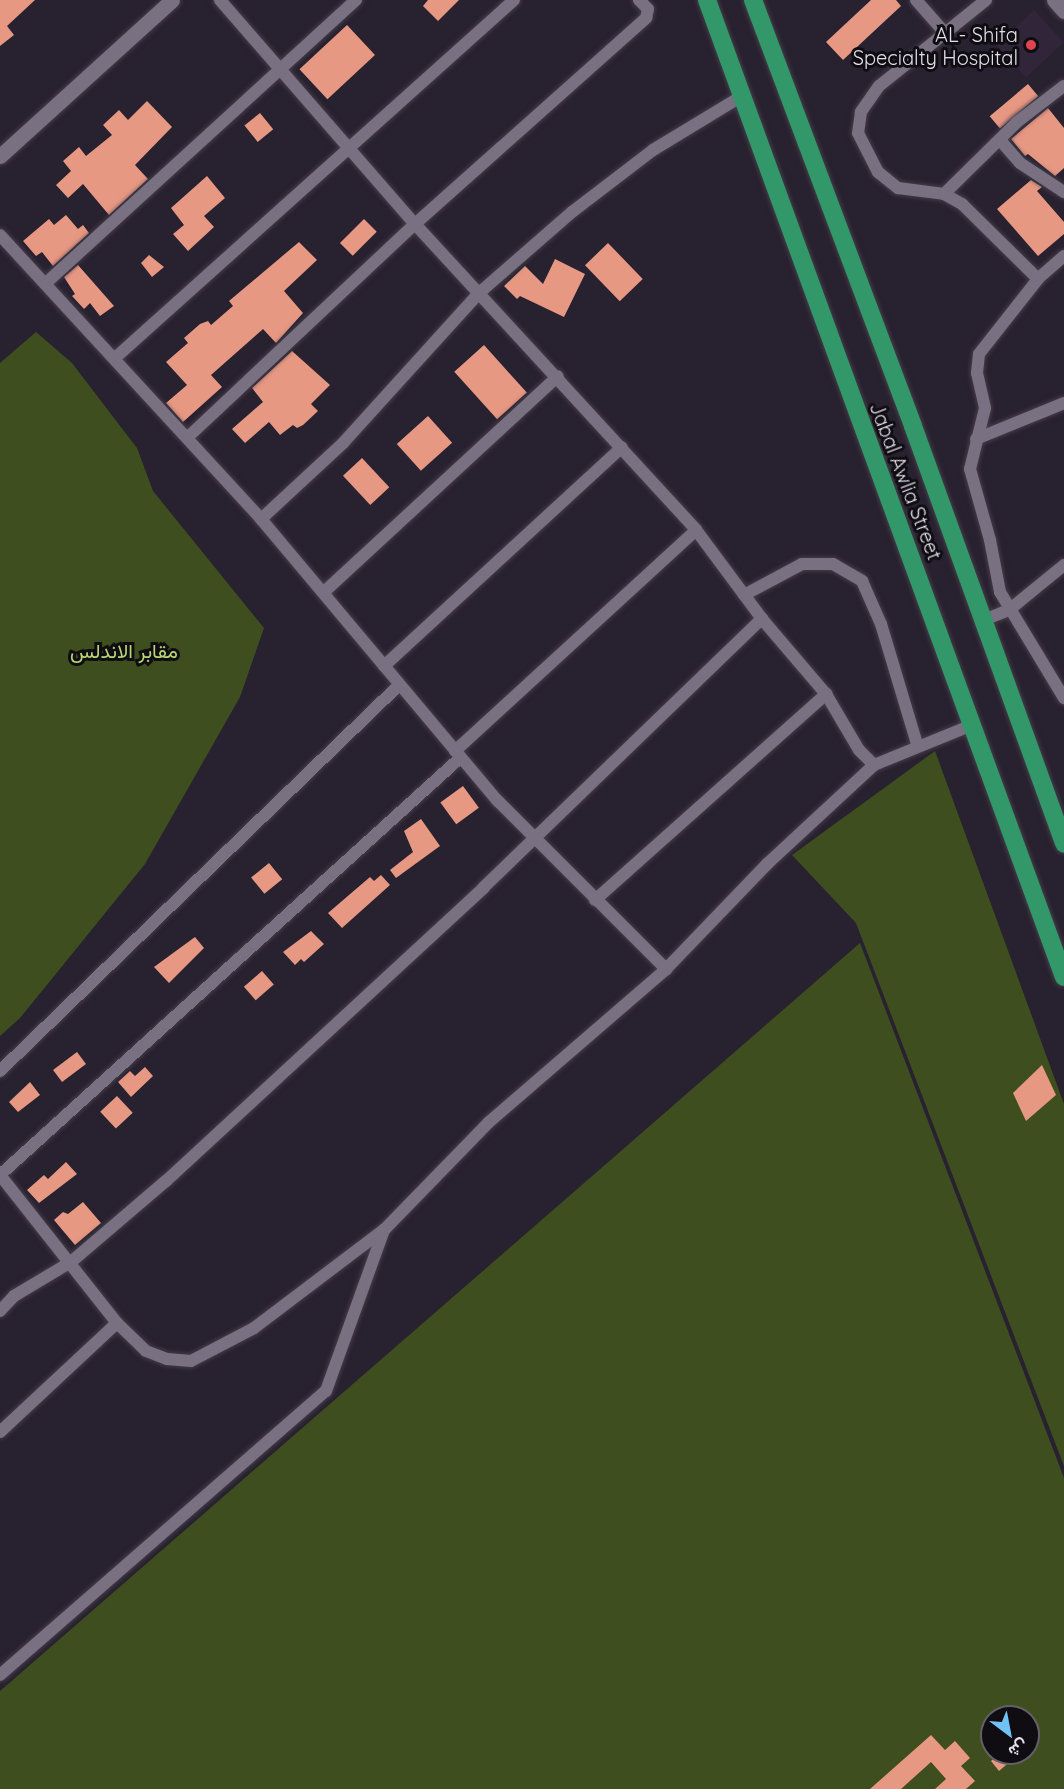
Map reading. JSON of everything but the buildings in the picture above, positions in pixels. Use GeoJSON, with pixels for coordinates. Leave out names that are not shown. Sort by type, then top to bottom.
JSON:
{"type":"FeatureCollection","features":[{"type":"Feature","properties":{"kind":"highway","name":"Jabal Awlia Street"},"geometry":{"type":"LineString","coordinates":[[707,0],[740,97],[972,725],[1061,956],[1064,977]]}},
{"type":"Feature","properties":{"kind":"highway","name":"Jabal Awlia Street"},"geometry":{"type":"LineString","coordinates":[[753,0],[984,620],[1064,844]]}},
{"type":"Feature","properties":{"kind":"street"},"geometry":{"type":"LineString","coordinates":[[0,156],[172,0]]}},
{"type":"Feature","properties":{"kind":"street"},"geometry":{"type":"LineString","coordinates":[[220,0],[415,224],[558,376],[696,530],[762,619],[826,694],[859,750],[874,765]]}},
{"type":"Feature","properties":{"kind":"street"},"geometry":{"type":"LineString","coordinates":[[46,283],[356,0]]}},
{"type":"Feature","properties":{"kind":"street"},"geometry":{"type":"LineString","coordinates":[[115,358],[514,0]]}},
{"type":"Feature","properties":{"kind":"street"},"geometry":{"type":"LineString","coordinates":[[188,437],[415,224],[646,18],[648,9],[639,0]]}},
{"type":"Feature","properties":{"kind":"street"},"geometry":{"type":"LineString","coordinates":[[916,0],[945,33]]}},
{"type":"Feature","properties":{"kind":"street"},"geometry":{"type":"LineString","coordinates":[[986,0],[879,86],[861,112],[858,133],[878,171],[898,188],[944,194],[976,216],[1038,279]]}},
{"type":"Feature","properties":{"kind":"street"},"geometry":{"type":"LineString","coordinates":[[1054,0],[1064,11]]}},
{"type":"Feature","properties":{"kind":"street"},"geometry":{"type":"LineString","coordinates":[[944,194],[999,140],[1064,86]]}},
{"type":"Feature","properties":{"kind":"street"},"geometry":{"type":"LineString","coordinates":[[261,519],[343,443],[479,293],[572,212],[653,150],[740,97]]}},
{"type":"Feature","properties":{"kind":"street"},"geometry":{"type":"LineString","coordinates":[[999,140],[1020,163],[1059,190],[1064,204]]}},
{"type":"Feature","properties":{"kind":"street"},"geometry":{"type":"LineString","coordinates":[[0,235],[261,519],[457,754],[534,840],[666,969]]}},
{"type":"Feature","properties":{"kind":"street"},"geometry":{"type":"LineString","coordinates":[[1064,256],[1038,279],[979,354],[977,373],[985,408],[970,469],[990,540],[995,575],[1009,610],[1064,698]]}},
{"type":"Feature","properties":{"kind":"street"},"geometry":{"type":"LineString","coordinates":[[324,592],[558,376]]}},
{"type":"Feature","properties":{"kind":"street"},"geometry":{"type":"LineString","coordinates":[[976,439],[1064,403]]}},
{"type":"Feature","properties":{"kind":"street"},"geometry":{"type":"LineString","coordinates":[[384,666],[622,447]]}},
{"type":"Feature","properties":{"kind":"street"},"geometry":{"type":"LineString","coordinates":[[696,530],[457,754],[0,1175],[117,1323],[146,1351],[167,1359],[191,1361],[254,1328],[385,1229],[489,1122],[666,969],[767,864],[874,765],[972,725]]}},
{"type":"Feature","properties":{"kind":"street"},"geometry":{"type":"LineString","coordinates":[[744,595],[802,564],[833,564],[862,582],[879,616],[918,747]]}},
{"type":"Feature","properties":{"kind":"street"},"geometry":{"type":"LineString","coordinates":[[984,620],[1009,610],[1064,565]]}},
{"type":"Feature","properties":{"kind":"street"},"geometry":{"type":"LineString","coordinates":[[0,1311],[14,1296],[71,1262],[166,1181],[534,840],[762,619]]}},
{"type":"Feature","properties":{"kind":"street"},"geometry":{"type":"LineString","coordinates":[[0,1071],[399,685]]}},
{"type":"Feature","properties":{"kind":"street"},"geometry":{"type":"LineString","coordinates":[[595,900],[826,694]]}},
{"type":"Feature","properties":{"kind":"street"},"geometry":{"type":"LineString","coordinates":[[0,1675],[326,1391],[385,1229]]}},
{"type":"Feature","properties":{"kind":"street"},"geometry":{"type":"LineString","coordinates":[[0,1432],[117,1323]]}},
{"type":"Feature","properties":{"kind":"shaded area","name":"AL- Shifa Specialty Hospital"},"geometry":{"type":"Polygon","coordinates":[[[1034,10],[1064,42],[1026,78],[996,45],[1034,10]]]}},
{"type":"Feature","properties":{"kind":"green space","name":"مقابر الاندلس"},"geometry":{"type":"Polygon","coordinates":[[[36,332],[72,363],[137,448],[153,491],[264,628],[240,697],[145,864],[20,1018],[0,1036],[0,363],[36,332]]]}},
{"type":"Feature","properties":{"kind":"green space"},"geometry":{"type":"Polygon","coordinates":[[[935,751],[1064,1104],[1064,1466],[856,923],[792,855],[935,751]]]}},
{"type":"Feature","properties":{"kind":"green space"},"geometry":{"type":"Polygon","coordinates":[[[860,943],[1064,1478],[1064,1789],[0,1789],[0,1691],[860,943]]]}},
{"type":"Feature","properties":{"kind":"place","name":"AL- Shifa Specialty Hospital"},"geometry":{"type":"Point","coordinates":[1031,45]}}]}
